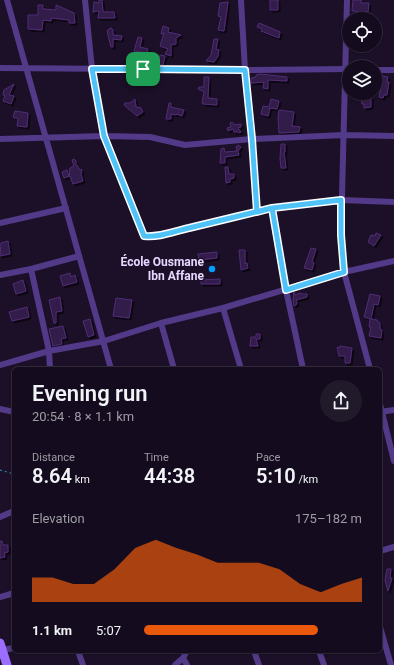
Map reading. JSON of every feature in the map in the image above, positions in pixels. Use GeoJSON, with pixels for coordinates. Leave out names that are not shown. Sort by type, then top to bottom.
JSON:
{"type":"FeatureCollection","features":[{"type":"Feature","properties":{"kind":"main road"},"geometry":{"type":"LineString","coordinates":[[1,647],[7,665]]}},
{"type":"Feature","properties":{"kind":"street"},"geometry":{"type":"LineString","coordinates":[[7,0],[110,367]]}},
{"type":"Feature","properties":{"kind":"street"},"geometry":{"type":"LineString","coordinates":[[85,0],[92,69],[104,136],[144,236],[156,236],[272,208],[341,200],[394,202]]}},
{"type":"Feature","properties":{"kind":"street"},"geometry":{"type":"LineString","coordinates":[[241,0],[245,70],[257,212]]}},
{"type":"Feature","properties":{"kind":"street"},"geometry":{"type":"LineString","coordinates":[[347,0],[347,60]]}},
{"type":"Feature","properties":{"kind":"street"},"geometry":{"type":"LineString","coordinates":[[0,68],[245,70],[342,69]]}},
{"type":"Feature","properties":{"kind":"street"},"geometry":{"type":"LineString","coordinates":[[382,70],[394,70]]}},
{"type":"Feature","properties":{"kind":"street"},"geometry":{"type":"LineString","coordinates":[[346,100],[341,200],[341,235],[344,272],[369,367]]}},
{"type":"Feature","properties":{"kind":"street"},"geometry":{"type":"LineString","coordinates":[[0,139],[46,139],[104,136],[150,137],[185,145],[252,139],[344,135],[394,136]]}},
{"type":"Feature","properties":{"kind":"street"},"geometry":{"type":"LineString","coordinates":[[0,222],[66,208]]}},
{"type":"Feature","properties":{"kind":"street"},"geometry":{"type":"LineString","coordinates":[[272,208],[286,290],[303,367]]}},
{"type":"Feature","properties":{"kind":"street"},"geometry":{"type":"LineString","coordinates":[[0,275],[31,269],[79,256]]}},
{"type":"Feature","properties":{"kind":"street"},"geometry":{"type":"LineString","coordinates":[[0,365],[49,351],[104,341],[161,322],[223,308],[344,272],[394,261]]}},
{"type":"Feature","properties":{"kind":"street"},"geometry":{"type":"LineString","coordinates":[[31,269],[49,351],[50,367]]}},
{"type":"Feature","properties":{"kind":"street"},"geometry":{"type":"LineString","coordinates":[[223,308],[240,367]]}},
{"type":"Feature","properties":{"kind":"street"},"geometry":{"type":"LineString","coordinates":[[161,322],[173,367]]}},
{"type":"Feature","properties":{"kind":"street"},"geometry":{"type":"LineString","coordinates":[[0,409],[12,412]]}},
{"type":"Feature","properties":{"kind":"street"},"geometry":{"type":"LineString","coordinates":[[382,411],[394,410]]}},
{"type":"Feature","properties":{"kind":"street"},"geometry":{"type":"LineString","coordinates":[[382,415],[394,461]]}},
{"type":"Feature","properties":{"kind":"street"},"geometry":{"type":"LineString","coordinates":[[0,517],[12,512]]}},
{"type":"Feature","properties":{"kind":"street"},"geometry":{"type":"LineString","coordinates":[[382,550],[394,547]]}},
{"type":"Feature","properties":{"kind":"street"},"geometry":{"type":"LineString","coordinates":[[0,597],[12,594]]}},
{"type":"Feature","properties":{"kind":"street"},"geometry":{"type":"LineString","coordinates":[[382,634],[391,665]]}},
{"type":"Feature","properties":{"kind":"street"},"geometry":{"type":"LineString","coordinates":[[1,647],[12,648]]}},
{"type":"Feature","properties":{"kind":"street"},"geometry":{"type":"LineString","coordinates":[[79,653],[84,665]]}},
{"type":"Feature","properties":{"kind":"street"},"geometry":{"type":"LineString","coordinates":[[175,665],[183,658],[186,653]]}},
{"type":"Feature","properties":{"kind":"street"},"geometry":{"type":"LineString","coordinates":[[255,653],[258,665]]}},
{"type":"Feature","properties":{"kind":"street"},"geometry":{"type":"LineString","coordinates":[[320,653],[324,665]]}},
{"type":"Feature","properties":{"kind":"street"},"geometry":{"type":"LineString","coordinates":[[183,658],[186,665]]}},
{"type":"Feature","properties":{"kind":"path"},"geometry":{"type":"LineString","coordinates":[[0,470],[12,473]]}},
{"type":"Feature","properties":{"kind":"building"},"geometry":{"type":"Polygon","coordinates":[[[99,0],[102,0],[103,12],[114,12],[115,18],[98,18],[99,11],[93,12],[94,2],[99,3],[99,0]]]}},
{"type":"Feature","properties":{"kind":"building"},"geometry":{"type":"Polygon","coordinates":[[[270,0],[278,0],[278,10],[270,10],[270,0]]]}},
{"type":"Feature","properties":{"kind":"building"},"geometry":{"type":"Polygon","coordinates":[[[353,0],[361,0],[361,3],[369,3],[368,12],[352,11],[353,0]]]}},
{"type":"Feature","properties":{"kind":"building"},"geometry":{"type":"Polygon","coordinates":[[[228,2],[224,31],[218,30],[221,17],[218,16],[220,3],[228,2]]]}},
{"type":"Feature","properties":{"kind":"building"},"geometry":{"type":"Polygon","coordinates":[[[38,5],[43,5],[43,9],[56,10],[56,5],[74,13],[75,23],[69,23],[69,20],[51,18],[51,21],[43,20],[42,30],[28,29],[28,15],[38,15],[38,5]]]}},
{"type":"Feature","properties":{"kind":"building"},"geometry":{"type":"Polygon","coordinates":[[[259,23],[280,32],[279,38],[261,31],[262,29],[257,27],[259,23]]]}},
{"type":"Feature","properties":{"kind":"building"},"geometry":{"type":"Polygon","coordinates":[[[163,26],[169,28],[168,32],[181,35],[176,38],[176,44],[171,45],[171,56],[165,54],[168,49],[160,46],[164,33],[161,34],[163,26]]]}},
{"type":"Feature","properties":{"kind":"building"},"geometry":{"type":"Polygon","coordinates":[[[111,28],[113,30],[113,35],[122,36],[121,40],[113,39],[113,47],[111,47],[107,31],[111,28]]]}},
{"type":"Feature","properties":{"kind":"building"},"geometry":{"type":"Polygon","coordinates":[[[138,37],[142,38],[140,47],[148,49],[147,53],[134,51],[138,37]]]}},
{"type":"Feature","properties":{"kind":"building"},"geometry":{"type":"Polygon","coordinates":[[[214,39],[218,39],[216,49],[219,50],[218,56],[214,62],[206,61],[211,55],[214,39]]]}},
{"type":"Feature","properties":{"kind":"building"},"geometry":{"type":"Polygon","coordinates":[[[160,55],[165,56],[163,65],[146,61],[148,56],[159,59],[160,55]]]}},
{"type":"Feature","properties":{"kind":"building"},"geometry":{"type":"Polygon","coordinates":[[[260,74],[287,77],[287,81],[268,80],[268,89],[263,88],[264,82],[251,83],[251,78],[260,74]]]}},
{"type":"Feature","properties":{"kind":"building"},"geometry":{"type":"Polygon","coordinates":[[[382,76],[388,77],[387,82],[389,82],[387,95],[384,95],[383,98],[382,76]]]}},
{"type":"Feature","properties":{"kind":"building"},"geometry":{"type":"Polygon","coordinates":[[[204,77],[209,77],[208,98],[217,99],[217,105],[202,103],[204,92],[198,89],[199,87],[204,87],[204,77]]]}},
{"type":"Feature","properties":{"kind":"building"},"geometry":{"type":"Polygon","coordinates":[[[14,84],[9,95],[14,96],[11,104],[3,101],[5,96],[3,95],[4,90],[14,84]]]}},
{"type":"Feature","properties":{"kind":"building"},"geometry":{"type":"Polygon","coordinates":[[[135,99],[136,107],[141,108],[143,112],[137,116],[124,105],[125,103],[130,103],[135,99]]]}},
{"type":"Feature","properties":{"kind":"building"},"geometry":{"type":"Polygon","coordinates":[[[271,99],[279,101],[277,109],[270,108],[268,116],[261,114],[263,106],[269,107],[271,99]]]}},
{"type":"Feature","properties":{"kind":"building"},"geometry":{"type":"Polygon","coordinates":[[[361,100],[371,100],[371,107],[364,108],[364,104],[362,104],[361,100]]]}},
{"type":"Feature","properties":{"kind":"building"},"geometry":{"type":"Polygon","coordinates":[[[169,103],[171,103],[171,107],[184,110],[182,116],[171,114],[171,119],[166,119],[169,103]]]}},
{"type":"Feature","properties":{"kind":"building"},"geometry":{"type":"Polygon","coordinates":[[[279,110],[294,112],[292,126],[300,127],[299,132],[279,133],[279,110]]]}},
{"type":"Feature","properties":{"kind":"building"},"geometry":{"type":"Polygon","coordinates":[[[15,111],[28,113],[27,127],[17,126],[18,119],[13,117],[15,111]]]}},
{"type":"Feature","properties":{"kind":"building"},"geometry":{"type":"Polygon","coordinates":[[[231,122],[235,125],[241,124],[241,127],[238,128],[241,132],[240,133],[234,132],[233,129],[228,131],[227,128],[231,127],[231,122]]]}},
{"type":"Feature","properties":{"kind":"building"},"geometry":{"type":"Polygon","coordinates":[[[281,144],[285,144],[284,152],[286,168],[281,168],[281,144]]]}},
{"type":"Feature","properties":{"kind":"building"},"geometry":{"type":"Polygon","coordinates":[[[238,145],[241,147],[238,151],[239,155],[225,157],[225,163],[220,163],[221,149],[224,148],[225,152],[237,151],[236,147],[238,145]]]}},
{"type":"Feature","properties":{"kind":"building"},"geometry":{"type":"Polygon","coordinates":[[[74,159],[76,161],[76,165],[82,170],[81,174],[83,181],[73,184],[70,176],[64,178],[62,172],[67,170],[69,176],[70,168],[74,166],[72,160],[74,159]]]}},
{"type":"Feature","properties":{"kind":"building"},"geometry":{"type":"Polygon","coordinates":[[[225,167],[228,167],[229,174],[234,174],[234,178],[230,179],[230,182],[226,183],[225,167]]]}},
{"type":"Feature","properties":{"kind":"building"},"geometry":{"type":"Polygon","coordinates":[[[376,233],[381,235],[374,246],[368,242],[371,235],[375,236],[376,233]]]}},
{"type":"Feature","properties":{"kind":"building"},"geometry":{"type":"Polygon","coordinates":[[[8,241],[10,254],[0,256],[1,243],[8,241]]]}},
{"type":"Feature","properties":{"kind":"building"},"geometry":{"type":"Polygon","coordinates":[[[311,248],[316,249],[312,262],[314,263],[312,270],[304,268],[311,248]]]}},
{"type":"Feature","properties":{"kind":"building"},"geometry":{"type":"Polygon","coordinates":[[[239,250],[245,250],[245,264],[247,263],[248,268],[241,270],[239,250]]]}},
{"type":"Feature","properties":{"kind":"building"},"geometry":{"type":"Polygon","coordinates":[[[217,252],[217,258],[199,260],[198,254],[217,252]]]}},
{"type":"Feature","properties":{"kind":"building"},"geometry":{"type":"Polygon","coordinates":[[[70,273],[71,277],[75,275],[77,282],[63,286],[60,276],[70,273]]]}},
{"type":"Feature","properties":{"kind":"building"},"geometry":{"type":"Polygon","coordinates":[[[220,279],[220,284],[201,284],[201,280],[220,279]]]}},
{"type":"Feature","properties":{"kind":"building"},"geometry":{"type":"Polygon","coordinates":[[[23,280],[26,291],[16,294],[13,284],[23,280]]]}},
{"type":"Feature","properties":{"kind":"building"},"geometry":{"type":"Polygon","coordinates":[[[294,292],[295,295],[300,293],[307,294],[307,297],[296,300],[297,304],[294,306],[293,300],[294,292]]]}},
{"type":"Feature","properties":{"kind":"building"},"geometry":{"type":"Polygon","coordinates":[[[370,294],[380,296],[378,305],[374,304],[371,319],[377,320],[380,323],[380,329],[382,330],[381,338],[369,336],[371,327],[369,327],[370,319],[364,317],[370,294]]]}},
{"type":"Feature","properties":{"kind":"building"},"geometry":{"type":"Polygon","coordinates":[[[60,297],[62,311],[56,312],[56,323],[54,323],[49,300],[60,297]]]}},
{"type":"Feature","properties":{"kind":"building"},"geometry":{"type":"Polygon","coordinates":[[[116,298],[132,300],[129,318],[113,316],[116,298]]]}},
{"type":"Feature","properties":{"kind":"building"},"geometry":{"type":"Polygon","coordinates":[[[27,307],[29,317],[12,321],[9,312],[27,307]]]}},
{"type":"Feature","properties":{"kind":"building"},"geometry":{"type":"Polygon","coordinates":[[[90,319],[94,335],[88,337],[83,321],[90,319]]]}},
{"type":"Feature","properties":{"kind":"building"},"geometry":{"type":"Polygon","coordinates":[[[63,326],[66,338],[61,339],[62,344],[53,346],[49,329],[63,326]]]}},
{"type":"Feature","properties":{"kind":"building"},"geometry":{"type":"Polygon","coordinates":[[[256,334],[260,334],[260,339],[256,339],[258,346],[250,346],[251,337],[256,337],[256,334]]]}},
{"type":"Feature","properties":{"kind":"building"},"geometry":{"type":"Polygon","coordinates":[[[340,346],[352,348],[350,363],[345,363],[345,356],[339,356],[337,347],[339,348],[340,346]]]}},
{"type":"Feature","properties":{"kind":"building"},"geometry":{"type":"Polygon","coordinates":[[[0,541],[2,541],[3,545],[8,545],[8,552],[4,553],[5,557],[0,558],[0,541]]]}},
{"type":"Feature","properties":{"kind":"building"},"geometry":{"type":"Polygon","coordinates":[[[387,569],[391,569],[390,578],[392,578],[388,591],[385,580],[387,569]]]}},
{"type":"Feature","properties":{"kind":"place","name":"École Ousmane Ibn Affane"},"geometry":{"type":"Point","coordinates":[212,269]}},
{"type":"Feature","properties":{"kind":"route"},"geometry":{"type":"LineString","coordinates":[[143,69],[92,69],[100,122],[104,136],[144,236],[156,236],[257,212],[272,208],[286,290],[344,272],[341,235],[341,200],[272,208],[257,212],[245,70],[143,69]]}}]}
